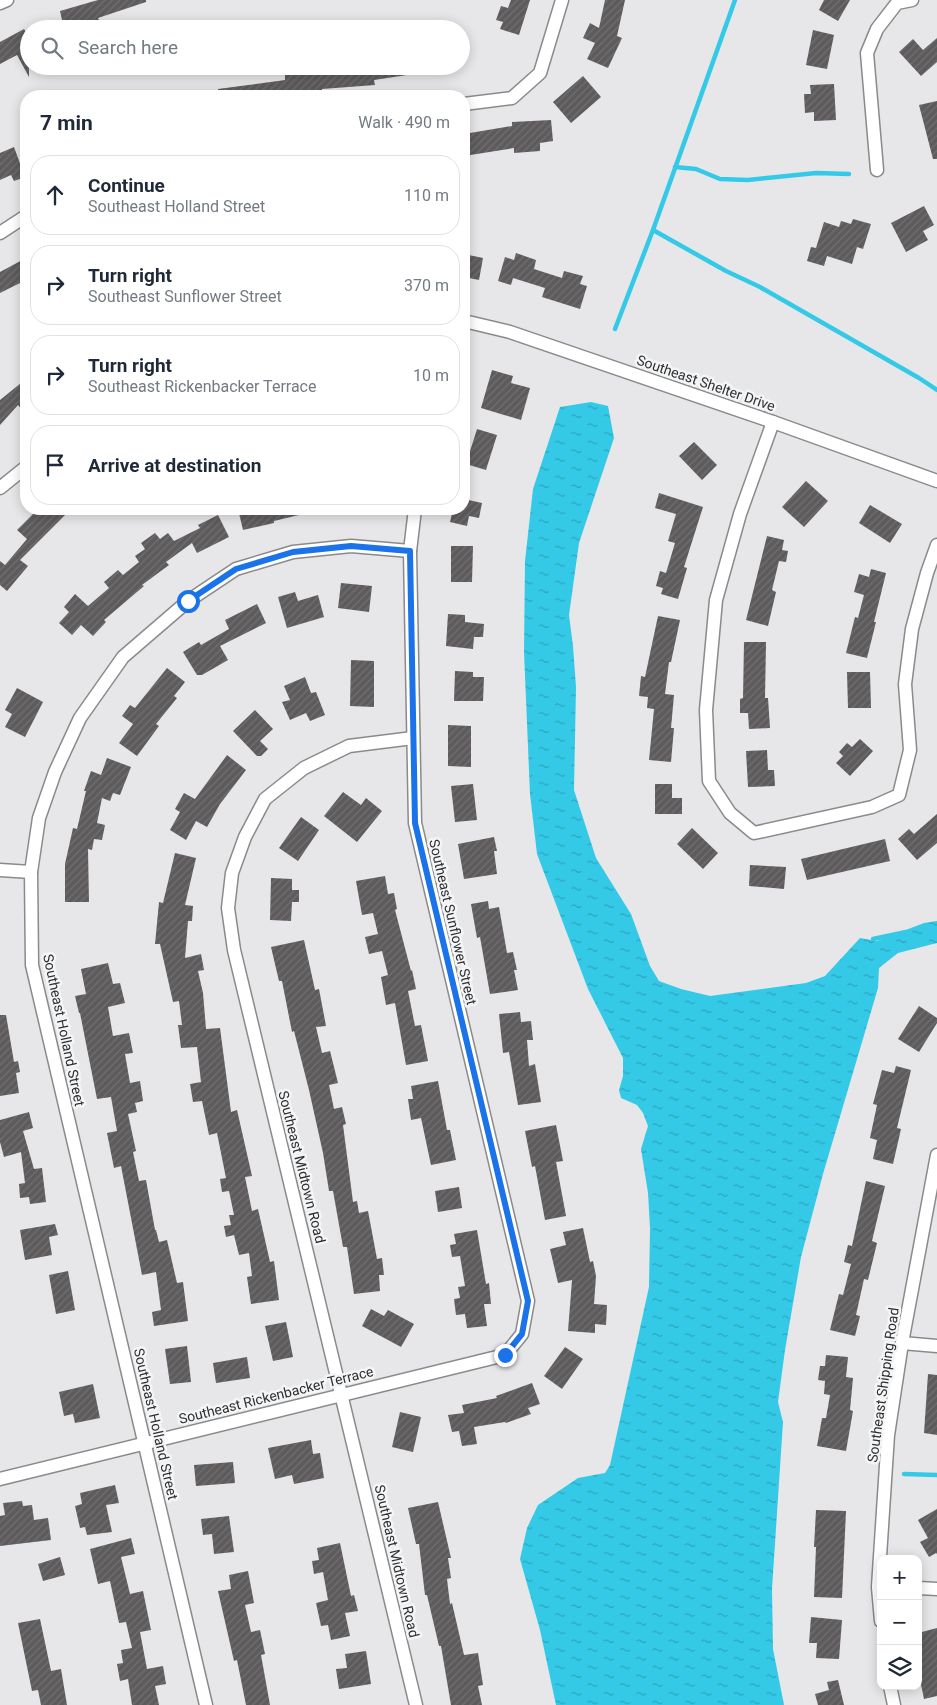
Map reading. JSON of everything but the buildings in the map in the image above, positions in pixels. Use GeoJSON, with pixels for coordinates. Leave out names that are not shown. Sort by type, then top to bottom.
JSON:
{"type":"FeatureCollection","features":[{"type":"Feature","properties":{"kind":"street"},"geometry":{"type":"LineString","coordinates":[[0,3],[7,0]]}},
{"type":"Feature","properties":{"kind":"street"},"geometry":{"type":"LineString","coordinates":[[470,103],[512,98],[540,73],[562,0]]}},
{"type":"Feature","properties":{"kind":"street"},"geometry":{"type":"LineString","coordinates":[[877,170],[867,53],[877,28],[897,3],[912,0]]}},
{"type":"Feature","properties":{"kind":"street"},"geometry":{"type":"LineString","coordinates":[[0,233],[20,220]]}},
{"type":"Feature","properties":{"kind":"street","name":"Southeast Shelter Drive"},"geometry":{"type":"LineString","coordinates":[[470,322],[510,332],[773,422],[937,481]]}},
{"type":"Feature","properties":{"kind":"street"},"geometry":{"type":"LineString","coordinates":[[773,422],[740,514],[716,600],[706,710],[710,781],[730,813],[754,833],[872,807],[899,795],[910,750],[905,684],[912,629],[927,572],[937,545]]}},
{"type":"Feature","properties":{"kind":"street"},"geometry":{"type":"LineString","coordinates":[[0,488],[20,472]]}},
{"type":"Feature","properties":{"kind":"street","name":"Southeast Sunflower Street"},"geometry":{"type":"LineString","coordinates":[[414,515],[410,551],[415,823],[528,1301],[522,1334]]}},
{"type":"Feature","properties":{"kind":"street","name":"Southeast Holland Street"},"geometry":{"type":"LineString","coordinates":[[206,1705],[32,965],[31,872],[39,818],[55,772],[80,718],[123,657],[188,601],[236,569],[293,552],[351,546],[410,551]]}},
{"type":"Feature","properties":{"kind":"street","name":"Southeast Midtown Road"},"geometry":{"type":"LineString","coordinates":[[412,738],[349,746],[304,768],[266,799],[245,837],[232,873],[228,908],[234,950],[416,1705]]}},
{"type":"Feature","properties":{"kind":"street"},"geometry":{"type":"LineString","coordinates":[[0,870],[31,872]]}},
{"type":"Feature","properties":{"kind":"street","name":"Southeast Shipping Road"},"geometry":{"type":"LineString","coordinates":[[881,1555],[888,1435],[902,1343],[937,1155]]}},
{"type":"Feature","properties":{"kind":"street","name":"Southeast Rickenbacker Terrace"},"geometry":{"type":"LineString","coordinates":[[0,1479],[505,1355],[522,1334]]}},
{"type":"Feature","properties":{"kind":"street"},"geometry":{"type":"LineString","coordinates":[[902,1343],[937,1346]]}},
{"type":"Feature","properties":{"kind":"street"},"geometry":{"type":"LineString","coordinates":[[922,1588],[937,1589]]}},
{"type":"Feature","properties":{"kind":"street"},"geometry":{"type":"LineString","coordinates":[[891,1690],[894,1705]]}},
{"type":"Feature","properties":{"kind":"water"},"geometry":{"type":"Polygon","coordinates":[[[591,402],[608,406],[614,438],[579,543],[569,615],[576,687],[574,790],[596,858],[631,914],[650,966],[659,981],[710,996],[806,983],[825,976],[860,938],[877,941],[924,923],[937,921],[937,943],[898,953],[879,968],[878,988],[823,1174],[801,1257],[778,1402],[783,1422],[772,1589],[773,1649],[784,1705],[556,1705],[540,1630],[520,1559],[527,1528],[538,1505],[578,1478],[605,1473],[610,1465],[649,1287],[650,1228],[648,1193],[641,1149],[648,1126],[643,1113],[637,1105],[621,1098],[619,1090],[623,1076],[623,1058],[588,989],[537,854],[530,794],[524,652],[525,561],[533,489],[560,407],[591,402]]]}},
{"type":"Feature","properties":{"kind":"waterway"},"geometry":{"type":"LineString","coordinates":[[615,329],[653,230],[735,0]]}},
{"type":"Feature","properties":{"kind":"waterway"},"geometry":{"type":"LineString","coordinates":[[675,167],[696,169],[720,179],[748,180],[816,173],[849,174]]}},
{"type":"Feature","properties":{"kind":"waterway"},"geometry":{"type":"LineString","coordinates":[[653,230],[726,271],[760,287],[937,390]]}},
{"type":"Feature","properties":{"kind":"waterway"},"geometry":{"type":"LineString","coordinates":[[873,939],[906,932]]}},
{"type":"Feature","properties":{"kind":"waterway"},"geometry":{"type":"LineString","coordinates":[[904,1474],[937,1475]]}},
{"type":"Feature","properties":{"kind":"route"},"geometry":{"type":"LineString","coordinates":[[188,601],[236,569],[293,552],[351,546],[410,551],[415,823],[528,1301],[522,1334],[505,1355]]}}]}
